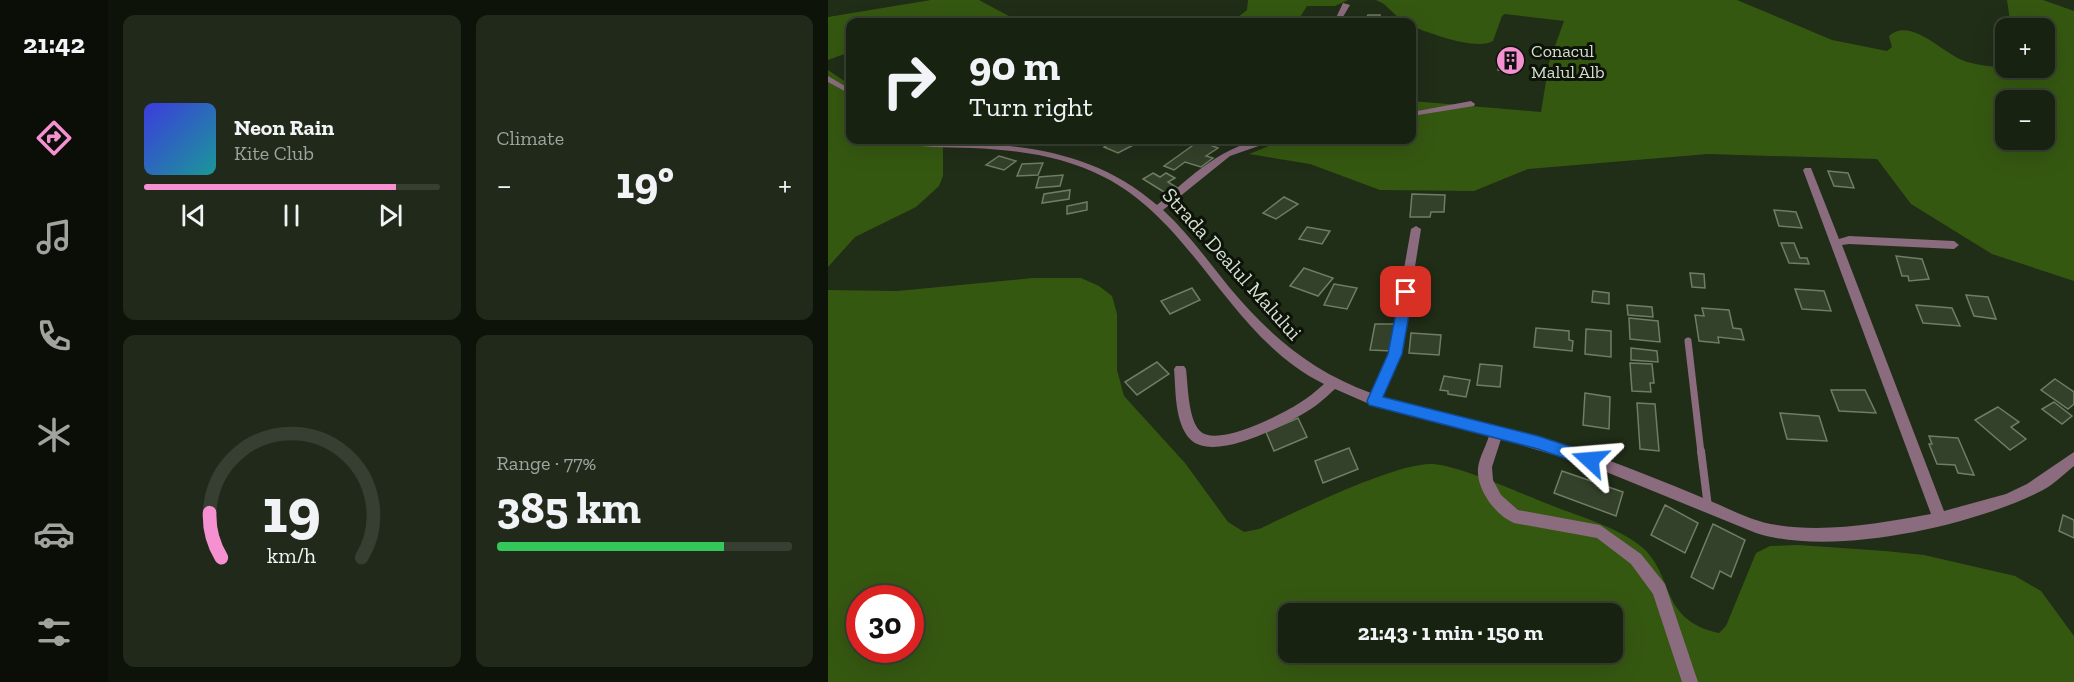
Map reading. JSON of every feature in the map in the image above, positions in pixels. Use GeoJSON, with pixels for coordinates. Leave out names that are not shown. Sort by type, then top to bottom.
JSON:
{"type":"FeatureCollection","features":[{"type":"Feature","properties":{"kind":"street"},"geometry":{"type":"LineString","coordinates":[[1339,18],[1346,5]]}},
{"type":"Feature","properties":{"kind":"street"},"geometry":{"type":"LineString","coordinates":[[828,78],[846,89]]}},
{"type":"Feature","properties":{"kind":"street"},"geometry":{"type":"LineString","coordinates":[[1416,113],[1471,104]]}},
{"type":"Feature","properties":{"kind":"street","name":"Strada Dealul Malului"},"geometry":{"type":"LineString","coordinates":[[950,144],[1028,150],[1107,174],[1130,187],[1158,209],[1265,334],[1291,357],[1332,384],[1374,401],[1497,432],[1590,460],[1743,523],[1799,536],[1825,537],[1940,519],[1978,509],[2033,489],[2074,458]]}},
{"type":"Feature","properties":{"kind":"street"},"geometry":{"type":"LineString","coordinates":[[1158,209],[1227,154],[1256,144]]}},
{"type":"Feature","properties":{"kind":"street"},"geometry":{"type":"LineString","coordinates":[[1808,170],[1940,519]]}},
{"type":"Feature","properties":{"kind":"street"},"geometry":{"type":"LineString","coordinates":[[1374,401],[1395,354],[1416,229]]}},
{"type":"Feature","properties":{"kind":"street"},"geometry":{"type":"LineString","coordinates":[[1835,243],[1849,240],[1954,245]]}},
{"type":"Feature","properties":{"kind":"street"},"geometry":{"type":"LineString","coordinates":[[1180,369],[1190,425],[1197,437],[1209,442],[1224,442],[1296,412],[1332,384]]}},
{"type":"Feature","properties":{"kind":"street"},"geometry":{"type":"LineString","coordinates":[[1497,432],[1485,467],[1486,481],[1496,500],[1514,516],[1600,532],[1636,559],[1659,590],[1690,682]]}},
{"type":"Feature","properties":{"kind":"lane"},"geometry":{"type":"LineString","coordinates":[[1688,341],[1708,507]]}},
{"type":"Feature","properties":{"kind":"green space"},"geometry":{"type":"Polygon","coordinates":[[[931,0],[979,0],[1013,18],[846,18],[846,53],[828,60],[828,17],[931,0]]]}},
{"type":"Feature","properties":{"kind":"green space"},"geometry":{"type":"Polygon","coordinates":[[[1248,0],[1348,0],[1335,6],[1307,6],[1300,18],[1237,18],[1247,10],[1248,0]]]}},
{"type":"Feature","properties":{"kind":"green space"},"geometry":{"type":"Polygon","coordinates":[[[1376,0],[1737,0],[1832,40],[1887,51],[1892,47],[1889,36],[1898,31],[1908,31],[1928,39],[1967,62],[1995,67],[1995,78],[2055,78],[2055,18],[2010,18],[2007,0],[2043,0],[2074,11],[2074,281],[1992,254],[1911,204],[1877,159],[1708,154],[1528,169],[1474,191],[1380,190],[1310,164],[1249,154],[1272,144],[1416,144],[1416,101],[1541,112],[1549,63],[1564,21],[1505,14],[1502,16],[1493,41],[1476,44],[1452,40],[1416,28],[1416,18],[1399,18],[1384,4],[1376,0]]]}},
{"type":"Feature","properties":{"kind":"green space"},"geometry":{"type":"Polygon","coordinates":[[[828,70],[846,82],[846,144],[943,144],[943,176],[939,186],[916,207],[855,237],[828,267],[828,70]]]}},
{"type":"Feature","properties":{"kind":"green space"},"geometry":{"type":"Polygon","coordinates":[[[1033,278],[1081,278],[1099,286],[1112,296],[1117,314],[1117,370],[1124,396],[1185,463],[1228,522],[1244,532],[1259,529],[1346,489],[1395,471],[1433,464],[1445,466],[1601,524],[1635,542],[1654,561],[1671,597],[1687,619],[1700,627],[1719,633],[1726,626],[1756,553],[1770,546],[1798,545],[1924,555],[2015,576],[2041,591],[2074,636],[2074,682],[828,682],[828,290],[897,291],[1033,278]]]}},
{"type":"Feature","properties":{"kind":"building"},"geometry":{"type":"Polygon","coordinates":[[[1368,15],[1380,15],[1379,18],[1366,18],[1368,15]]]}},
{"type":"Feature","properties":{"kind":"building","name":"Conacul Malul Alb"},"geometry":{"type":"Polygon","coordinates":[[[1501,50],[1521,52],[1518,71],[1498,70],[1501,50]]]}},
{"type":"Feature","properties":{"kind":"building"},"geometry":{"type":"Polygon","coordinates":[[[1109,144],[1135,144],[1118,153],[1104,147],[1109,144]]]}},
{"type":"Feature","properties":{"kind":"building"},"geometry":{"type":"Polygon","coordinates":[[[1195,144],[1207,144],[1218,148],[1206,156],[1213,158],[1201,167],[1185,162],[1174,170],[1164,166],[1195,144]]]}},
{"type":"Feature","properties":{"kind":"building"},"geometry":{"type":"Polygon","coordinates":[[[999,156],[1016,161],[1004,170],[986,165],[999,156]]]}},
{"type":"Feature","properties":{"kind":"building"},"geometry":{"type":"Polygon","coordinates":[[[1043,163],[1038,175],[1017,176],[1022,164],[1043,163]]]}},
{"type":"Feature","properties":{"kind":"building"},"geometry":{"type":"Polygon","coordinates":[[[1828,171],[1848,173],[1854,188],[1834,186],[1828,171]]]}},
{"type":"Feature","properties":{"kind":"building"},"geometry":{"type":"Polygon","coordinates":[[[1153,173],[1160,177],[1166,173],[1175,178],[1168,182],[1179,189],[1169,195],[1143,179],[1153,173]]]}},
{"type":"Feature","properties":{"kind":"building"},"geometry":{"type":"Polygon","coordinates":[[[1063,175],[1060,186],[1036,188],[1039,177],[1063,175]]]}},
{"type":"Feature","properties":{"kind":"building"},"geometry":{"type":"Polygon","coordinates":[[[1070,190],[1069,199],[1042,203],[1044,194],[1070,190]]]}},
{"type":"Feature","properties":{"kind":"building"},"geometry":{"type":"Polygon","coordinates":[[[1412,194],[1445,195],[1444,212],[1431,212],[1430,217],[1410,217],[1412,194]]]}},
{"type":"Feature","properties":{"kind":"building"},"geometry":{"type":"Polygon","coordinates":[[[1284,197],[1298,204],[1276,219],[1263,213],[1284,197]]]}},
{"type":"Feature","properties":{"kind":"building"},"geometry":{"type":"Polygon","coordinates":[[[1087,202],[1087,210],[1067,214],[1067,206],[1087,202]]]}},
{"type":"Feature","properties":{"kind":"building"},"geometry":{"type":"Polygon","coordinates":[[[1774,210],[1796,212],[1802,228],[1779,226],[1774,210]]]}},
{"type":"Feature","properties":{"kind":"building"},"geometry":{"type":"Polygon","coordinates":[[[1307,227],[1330,231],[1322,244],[1299,239],[1307,227]]]}},
{"type":"Feature","properties":{"kind":"building"},"geometry":{"type":"Polygon","coordinates":[[[1781,243],[1794,243],[1800,258],[1807,258],[1809,264],[1789,263],[1781,243]]]}},
{"type":"Feature","properties":{"kind":"building"},"geometry":{"type":"Polygon","coordinates":[[[1896,256],[1922,259],[1929,279],[1909,281],[1908,276],[1902,276],[1896,256]]]}},
{"type":"Feature","properties":{"kind":"building"},"geometry":{"type":"Polygon","coordinates":[[[1304,268],[1333,278],[1318,296],[1290,286],[1304,268]]]}},
{"type":"Feature","properties":{"kind":"building"},"geometry":{"type":"Polygon","coordinates":[[[1690,273],[1704,274],[1705,288],[1692,287],[1690,273]]]}},
{"type":"Feature","properties":{"kind":"building"},"geometry":{"type":"Polygon","coordinates":[[[1334,284],[1357,288],[1347,309],[1324,305],[1334,284]]]}},
{"type":"Feature","properties":{"kind":"building"},"geometry":{"type":"Polygon","coordinates":[[[1192,288],[1200,300],[1170,314],[1161,301],[1192,288]]]}},
{"type":"Feature","properties":{"kind":"building"},"geometry":{"type":"Polygon","coordinates":[[[1795,289],[1824,291],[1831,311],[1802,309],[1795,289]]]}},
{"type":"Feature","properties":{"kind":"building"},"geometry":{"type":"Polygon","coordinates":[[[1593,291],[1609,293],[1609,304],[1592,302],[1593,291]]]}},
{"type":"Feature","properties":{"kind":"building"},"geometry":{"type":"Polygon","coordinates":[[[1966,295],[1988,297],[1996,319],[1974,316],[1966,295]]]}},
{"type":"Feature","properties":{"kind":"building"},"geometry":{"type":"Polygon","coordinates":[[[1627,305],[1652,307],[1653,317],[1628,315],[1627,305]]]}},
{"type":"Feature","properties":{"kind":"building"},"geometry":{"type":"Polygon","coordinates":[[[1916,305],[1952,308],[1960,326],[1923,323],[1916,305]]]}},
{"type":"Feature","properties":{"kind":"building"},"geometry":{"type":"Polygon","coordinates":[[[1702,308],[1729,310],[1733,328],[1741,329],[1744,340],[1718,337],[1719,343],[1699,341],[1695,315],[1704,316],[1702,308]]]}},
{"type":"Feature","properties":{"kind":"building"},"geometry":{"type":"Polygon","coordinates":[[[1629,318],[1658,321],[1660,342],[1630,339],[1629,318]]]}},
{"type":"Feature","properties":{"kind":"building"},"geometry":{"type":"Polygon","coordinates":[[[1375,324],[1396,324],[1392,351],[1370,350],[1375,324]]]}},
{"type":"Feature","properties":{"kind":"building"},"geometry":{"type":"Polygon","coordinates":[[[1536,328],[1569,331],[1569,340],[1573,341],[1572,351],[1534,347],[1536,328]]]}},
{"type":"Feature","properties":{"kind":"building"},"geometry":{"type":"Polygon","coordinates":[[[1586,329],[1611,331],[1611,357],[1585,354],[1586,329]]]}},
{"type":"Feature","properties":{"kind":"building"},"geometry":{"type":"Polygon","coordinates":[[[1411,333],[1441,335],[1439,355],[1409,353],[1411,333]]]}},
{"type":"Feature","properties":{"kind":"building"},"geometry":{"type":"Polygon","coordinates":[[[1631,348],[1657,351],[1658,362],[1631,360],[1631,348]]]}},
{"type":"Feature","properties":{"kind":"building"},"geometry":{"type":"Polygon","coordinates":[[[1157,362],[1169,374],[1137,395],[1125,382],[1157,362]]]}},
{"type":"Feature","properties":{"kind":"building"},"geometry":{"type":"Polygon","coordinates":[[[1630,363],[1652,364],[1654,383],[1650,383],[1651,392],[1632,391],[1630,363]]]}},
{"type":"Feature","properties":{"kind":"building"},"geometry":{"type":"Polygon","coordinates":[[[1480,364],[1502,366],[1500,387],[1477,385],[1480,364]]]}},
{"type":"Feature","properties":{"kind":"building"},"geometry":{"type":"Polygon","coordinates":[[[1444,376],[1470,380],[1466,397],[1440,390],[1444,376]]]}},
{"type":"Feature","properties":{"kind":"building"},"geometry":{"type":"Polygon","coordinates":[[[2055,379],[2074,392],[2074,404],[2068,409],[2041,390],[2055,379]]]}},
{"type":"Feature","properties":{"kind":"building"},"geometry":{"type":"Polygon","coordinates":[[[1831,390],[1865,390],[1876,413],[1839,411],[1831,390]]]}},
{"type":"Feature","properties":{"kind":"building"},"geometry":{"type":"Polygon","coordinates":[[[1585,393],[1610,397],[1609,429],[1583,425],[1585,393]]]}},
{"type":"Feature","properties":{"kind":"building"},"geometry":{"type":"Polygon","coordinates":[[[2054,402],[2072,416],[2062,424],[2042,409],[2054,402]]]}},
{"type":"Feature","properties":{"kind":"building"},"geometry":{"type":"Polygon","coordinates":[[[1637,403],[1655,404],[1659,451],[1640,449],[1637,403]]]}},
{"type":"Feature","properties":{"kind":"building"},"geometry":{"type":"Polygon","coordinates":[[[1998,407],[2019,422],[2011,427],[2026,439],[2010,450],[1975,420],[1998,407]]]}},
{"type":"Feature","properties":{"kind":"building"},"geometry":{"type":"Polygon","coordinates":[[[1780,413],[1819,416],[1827,441],[1787,439],[1780,413]]]}},
{"type":"Feature","properties":{"kind":"building"},"geometry":{"type":"Polygon","coordinates":[[[1298,418],[1307,437],[1274,451],[1266,432],[1298,418]]]}},
{"type":"Feature","properties":{"kind":"building"},"geometry":{"type":"Polygon","coordinates":[[[1929,436],[1958,438],[1974,475],[1958,473],[1955,465],[1937,464],[1929,444],[1932,444],[1929,436]]]}},
{"type":"Feature","properties":{"kind":"building"},"geometry":{"type":"Polygon","coordinates":[[[1349,448],[1358,469],[1323,483],[1315,461],[1349,448]]]}},
{"type":"Feature","properties":{"kind":"building"},"geometry":{"type":"Polygon","coordinates":[[[1562,471],[1623,492],[1616,516],[1554,493],[1562,471]]]}},
{"type":"Feature","properties":{"kind":"building"},"geometry":{"type":"Polygon","coordinates":[[[1665,505],[1698,523],[1685,553],[1651,535],[1665,505]]]}},
{"type":"Feature","properties":{"kind":"building"},"geometry":{"type":"Polygon","coordinates":[[[2063,515],[2074,520],[2074,538],[2059,531],[2063,515]]]}},
{"type":"Feature","properties":{"kind":"building"},"geometry":{"type":"Polygon","coordinates":[[[1713,524],[1745,540],[1731,577],[1720,571],[1713,589],[1691,577],[1713,524]]]}},
{"type":"Feature","properties":{"kind":"place","name":"Conacul Malul Alb"},"geometry":{"type":"Point","coordinates":[1510,61]}},
{"type":"Feature","properties":{"kind":"route"},"geometry":{"type":"LineString","coordinates":[[1406,292],[1395,354],[1374,401],[1538,442],[1590,460]]}}]}
